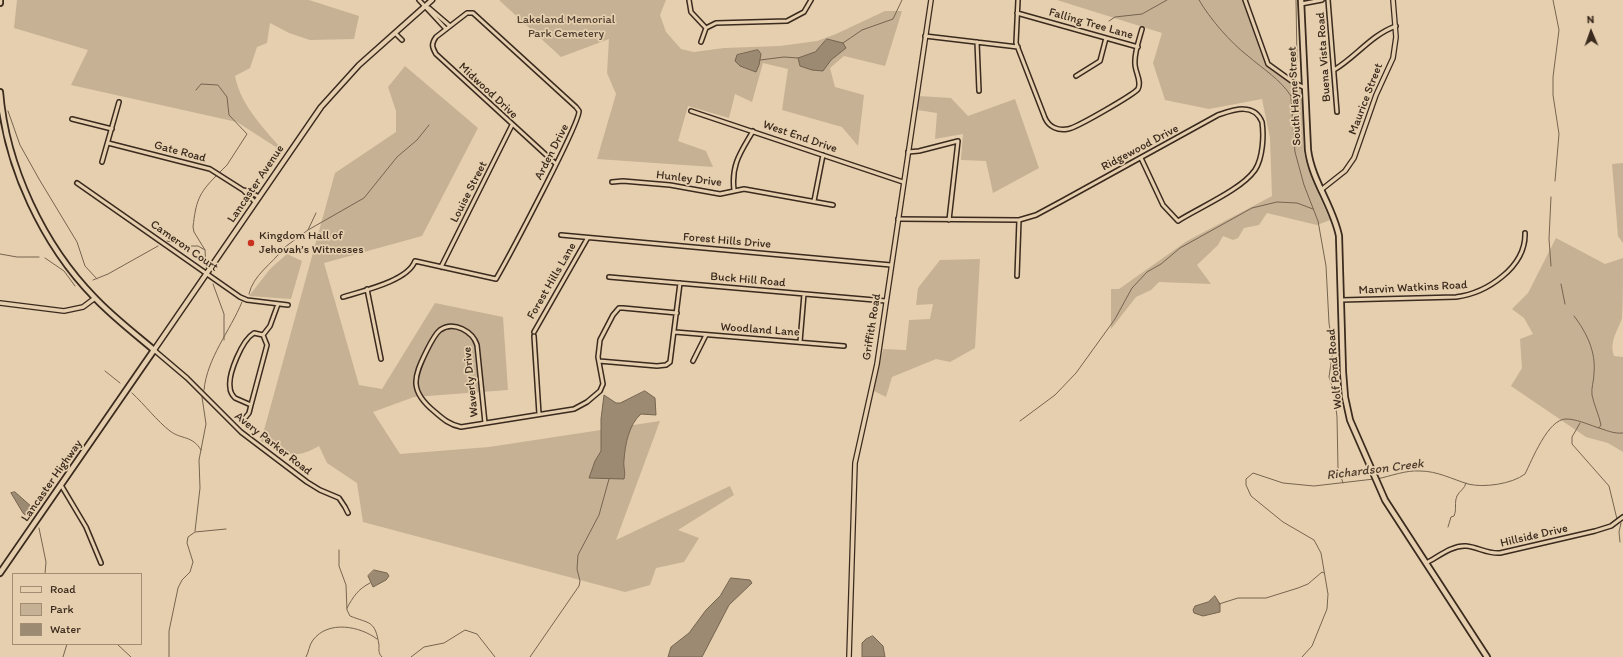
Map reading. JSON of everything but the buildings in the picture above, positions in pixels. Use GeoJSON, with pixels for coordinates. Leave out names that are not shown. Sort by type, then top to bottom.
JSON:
{"type":"FeatureCollection","features":[{"type":"Feature","properties":{"kind":"main road","name":"Lancaster Avenue"},"geometry":{"type":"LineString","coordinates":[[119,400],[307,127],[338,86],[432,0]]}},
{"type":"Feature","properties":{"kind":"main road","name":"South Hayne Street"},"geometry":{"type":"LineString","coordinates":[[1301,2],[1309,159],[1321,190]]}},
{"type":"Feature","properties":{"kind":"main road"},"geometry":{"type":"LineString","coordinates":[[0,92],[3,116],[11,146],[32,202],[55,246],[71,269],[95,298],[154,350]]}},
{"type":"Feature","properties":{"kind":"main road","name":"Wolf Pond Road"},"geometry":{"type":"LineString","coordinates":[[1321,190],[1333,217],[1339,236],[1343,372],[1347,408],[1350,420],[1385,500],[1487,657]]}},
{"type":"Feature","properties":{"kind":"main road","name":"Lancaster Highway"},"geometry":{"type":"LineString","coordinates":[[0,573],[119,400]]}},
{"type":"Feature","properties":{"kind":"street"},"geometry":{"type":"LineString","coordinates":[[419,0],[446,29]]}},
{"type":"Feature","properties":{"kind":"street"},"geometry":{"type":"LineString","coordinates":[[689,0],[691,12],[706,28]]}},
{"type":"Feature","properties":{"kind":"street"},"geometry":{"type":"LineString","coordinates":[[701,42],[706,28],[716,23],[788,21],[804,12],[811,0]]}},
{"type":"Feature","properties":{"kind":"street","name":"Griffith Road"},"geometry":{"type":"LineString","coordinates":[[849,657],[855,463],[877,364],[931,0]]}},
{"type":"Feature","properties":{"kind":"street"},"geometry":{"type":"LineString","coordinates":[[1018,0],[1016,36],[1018,47],[1047,122],[1053,127],[1064,129],[1072,128],[1136,91],[1140,86],[1135,62],[1142,29]]}},
{"type":"Feature","properties":{"kind":"street"},"geometry":{"type":"LineString","coordinates":[[1246,0],[1268,64],[1293,82],[1305,88]]}},
{"type":"Feature","properties":{"kind":"street"},"geometry":{"type":"LineString","coordinates":[[1301,2],[1322,0]]}},
{"type":"Feature","properties":{"kind":"street","name":"Buena Vista Road"},"geometry":{"type":"LineString","coordinates":[[1328,0],[1337,112]]}},
{"type":"Feature","properties":{"kind":"street","name":"Maurice Street"},"geometry":{"type":"LineString","coordinates":[[1321,190],[1345,171],[1354,158],[1374,100],[1393,58],[1396,42],[1396,26],[1393,0]]}},
{"type":"Feature","properties":{"kind":"street"},"geometry":{"type":"LineString","coordinates":[[425,6],[450,26]]}},
{"type":"Feature","properties":{"kind":"street","name":"Arden Drive"},"geometry":{"type":"LineString","coordinates":[[367,289],[399,277],[411,268],[415,261],[496,279],[578,120],[579,110],[473,13],[467,13],[450,26]]}},
{"type":"Feature","properties":{"kind":"street","name":"Falling Tree Lane"},"geometry":{"type":"LineString","coordinates":[[1017,13],[1138,47]]}},
{"type":"Feature","properties":{"kind":"street","name":"Midwood Drive"},"geometry":{"type":"LineString","coordinates":[[450,26],[432,43],[432,47],[436,54],[556,164]]}},
{"type":"Feature","properties":{"kind":"street"},"geometry":{"type":"LineString","coordinates":[[1334,70],[1358,54],[1379,33],[1396,26]]}},
{"type":"Feature","properties":{"kind":"street"},"geometry":{"type":"LineString","coordinates":[[395,33],[402,40]]}},
{"type":"Feature","properties":{"kind":"street"},"geometry":{"type":"LineString","coordinates":[[925,36],[1018,47]]}},
{"type":"Feature","properties":{"kind":"street"},"geometry":{"type":"LineString","coordinates":[[1076,76],[1100,61],[1106,38]]}},
{"type":"Feature","properties":{"kind":"street"},"geometry":{"type":"LineString","coordinates":[[976,42],[978,91]]}},
{"type":"Feature","properties":{"kind":"street"},"geometry":{"type":"LineString","coordinates":[[102,162],[119,102]]}},
{"type":"Feature","properties":{"kind":"street","name":"Ridgewood Drive"},"geometry":{"type":"LineString","coordinates":[[898,219],[1019,220],[1046,209],[1218,115],[1244,109],[1251,110],[1257,114],[1262,122],[1263,131],[1260,152],[1254,170],[1232,190],[1178,221],[1163,205],[1141,158]]}},
{"type":"Feature","properties":{"kind":"street","name":"West End Drive"},"geometry":{"type":"LineString","coordinates":[[690,111],[904,182]]}},
{"type":"Feature","properties":{"kind":"street"},"geometry":{"type":"LineString","coordinates":[[72,119],[112,128]]}},
{"type":"Feature","properties":{"kind":"street","name":"Louise Street"},"geometry":{"type":"LineString","coordinates":[[441,267],[512,125]]}},
{"type":"Feature","properties":{"kind":"street"},"geometry":{"type":"LineString","coordinates":[[734,190],[733,171],[735,163],[753,131]]}},
{"type":"Feature","properties":{"kind":"street"},"geometry":{"type":"LineString","coordinates":[[908,152],[919,151],[958,141],[949,220]]}},
{"type":"Feature","properties":{"kind":"street","name":"Gate Road"},"geometry":{"type":"LineString","coordinates":[[108,143],[204,167],[243,190],[259,197]]}},
{"type":"Feature","properties":{"kind":"street"},"geometry":{"type":"LineString","coordinates":[[814,201],[823,155]]}},
{"type":"Feature","properties":{"kind":"street","name":"Hunley Drive"},"geometry":{"type":"LineString","coordinates":[[612,182],[623,181],[670,185],[720,194],[744,189],[814,201],[833,206]]}},
{"type":"Feature","properties":{"kind":"street","name":"Cameron Court"},"geometry":{"type":"LineString","coordinates":[[77,183],[247,300],[288,305]]}},
{"type":"Feature","properties":{"kind":"street","name":"Gate Road"},"geometry":{"type":"LineString","coordinates":[[243,190],[255,202]]}},
{"type":"Feature","properties":{"kind":"street"},"geometry":{"type":"LineString","coordinates":[[1017,276],[1019,220]]}},
{"type":"Feature","properties":{"kind":"street","name":"Marvin Watkins Road"},"geometry":{"type":"LineString","coordinates":[[1340,300],[1450,297],[1472,294],[1484,288],[1508,271],[1522,252],[1525,233]]}},
{"type":"Feature","properties":{"kind":"street","name":"Forest Hills Drive"},"geometry":{"type":"LineString","coordinates":[[561,236],[891,265]]}},
{"type":"Feature","properties":{"kind":"street","name":"Forest Hills Lane"},"geometry":{"type":"LineString","coordinates":[[534,332],[587,239]]}},
{"type":"Feature","properties":{"kind":"street","name":"Buck Hill Road"},"geometry":{"type":"LineString","coordinates":[[609,277],[886,301]]}},
{"type":"Feature","properties":{"kind":"street"},"geometry":{"type":"LineString","coordinates":[[599,362],[666,365],[672,357],[680,283]]}},
{"type":"Feature","properties":{"kind":"street"},"geometry":{"type":"LineString","coordinates":[[342,297],[367,289],[380,359]]}},
{"type":"Feature","properties":{"kind":"street"},"geometry":{"type":"LineString","coordinates":[[800,342],[804,294]]}},
{"type":"Feature","properties":{"kind":"street"},"geometry":{"type":"LineString","coordinates":[[0,303],[64,311],[83,307],[95,298]]}},
{"type":"Feature","properties":{"kind":"street"},"geometry":{"type":"LineString","coordinates":[[263,335],[270,326],[278,304]]}},
{"type":"Feature","properties":{"kind":"street","name":"Waverly Drive"},"geometry":{"type":"LineString","coordinates":[[485,423],[475,337],[468,330],[450,326],[441,330],[432,341],[420,364],[416,378],[416,390],[421,400],[451,425],[461,427],[485,423],[539,414],[574,408],[593,398],[600,391],[603,384],[598,351],[600,340],[613,315],[619,308],[677,313]]}},
{"type":"Feature","properties":{"kind":"street","name":"Woodland Lane"},"geometry":{"type":"LineString","coordinates":[[675,332],[844,346]]}},
{"type":"Feature","properties":{"kind":"street"},"geometry":{"type":"LineString","coordinates":[[251,405],[235,398],[229,385],[233,368],[250,335],[254,333],[263,335]]}},
{"type":"Feature","properties":{"kind":"street"},"geometry":{"type":"LineString","coordinates":[[245,418],[249,413],[267,346],[263,335]]}},
{"type":"Feature","properties":{"kind":"street"},"geometry":{"type":"LineString","coordinates":[[693,361],[706,335]]}},
{"type":"Feature","properties":{"kind":"street"},"geometry":{"type":"LineString","coordinates":[[534,336],[539,414]]}},
{"type":"Feature","properties":{"kind":"street","name":"Avery Parker Road"},"geometry":{"type":"LineString","coordinates":[[154,350],[187,378],[241,432],[307,482],[320,490],[339,498],[346,507],[348,513]]}},
{"type":"Feature","properties":{"kind":"street"},"geometry":{"type":"LineString","coordinates":[[61,485],[86,527],[101,563]]}},
{"type":"Feature","properties":{"kind":"street","name":"Hillside Drive"},"geometry":{"type":"LineString","coordinates":[[1426,563],[1459,547],[1466,546],[1489,553],[1500,553],[1595,531],[1611,526],[1623,517]]}},
{"type":"Feature","properties":{"kind":"green space"},"geometry":{"type":"Polygon","coordinates":[[[17,0],[309,0],[359,16],[354,39],[310,40],[289,33],[270,23],[267,43],[257,47],[250,68],[235,76],[238,87],[248,108],[262,127],[285,153],[237,122],[71,85],[88,50],[14,28],[17,0]]]}},
{"type":"Feature","properties":{"kind":"green space","name":"Lakeland Memorial Park Cemetery"},"geometry":{"type":"Polygon","coordinates":[[[499,0],[666,0],[660,15],[666,32],[681,49],[694,52],[724,48],[780,46],[817,41],[836,34],[885,11],[902,11],[885,66],[844,56],[830,68],[835,87],[864,95],[858,146],[842,127],[782,110],[788,69],[763,63],[752,102],[735,94],[729,118],[688,106],[678,141],[706,151],[713,167],[597,159],[616,94],[607,73],[609,39],[561,57],[499,0]]]}},
{"type":"Feature","properties":{"kind":"green space"},"geometry":{"type":"Polygon","coordinates":[[[1057,0],[1242,0],[1265,65],[1302,91],[1304,154],[1312,180],[1330,220],[1317,225],[1267,213],[1259,225],[1244,228],[1238,238],[1233,240],[1223,236],[1218,245],[1197,265],[1211,284],[1159,282],[1151,290],[1136,297],[1111,329],[1111,289],[1119,289],[1187,241],[1272,196],[1270,138],[1262,99],[1209,109],[1165,100],[1153,63],[1162,33],[1057,0]]]}},
{"type":"Feature","properties":{"kind":"green space"},"geometry":{"type":"Polygon","coordinates":[[[405,66],[478,128],[422,236],[324,263],[359,385],[382,389],[435,303],[503,317],[508,390],[414,397],[373,412],[400,454],[489,447],[660,421],[616,540],[730,486],[734,495],[678,530],[699,538],[684,562],[656,568],[650,585],[625,592],[363,522],[357,483],[327,463],[319,446],[310,451],[290,454],[261,441],[335,173],[396,132],[396,111],[388,87],[405,66]]]}},
{"type":"Feature","properties":{"kind":"green space"},"geometry":{"type":"Polygon","coordinates":[[[918,96],[951,98],[968,116],[1015,99],[1039,168],[993,193],[986,161],[961,160],[963,134],[935,139],[937,113],[917,110],[918,96]]]}},
{"type":"Feature","properties":{"kind":"green space"},"geometry":{"type":"Polygon","coordinates":[[[1623,163],[1623,243],[1618,236],[1612,164],[1623,163]]]}},
{"type":"Feature","properties":{"kind":"green space"},"geometry":{"type":"Polygon","coordinates":[[[1556,238],[1605,264],[1623,258],[1622,318],[1613,341],[1613,351],[1614,356],[1623,357],[1623,452],[1608,443],[1586,437],[1511,386],[1522,368],[1520,339],[1533,334],[1524,318],[1512,309],[1528,293],[1556,238]]]}},
{"type":"Feature","properties":{"kind":"green space"},"geometry":{"type":"Polygon","coordinates":[[[287,254],[302,261],[291,299],[249,296],[270,269],[287,254]]]}},
{"type":"Feature","properties":{"kind":"green space"},"geometry":{"type":"Polygon","coordinates":[[[980,259],[975,348],[950,362],[936,359],[892,377],[886,397],[874,391],[883,349],[906,350],[909,320],[930,319],[933,304],[916,305],[918,288],[940,260],[980,259]]]}},
{"type":"Feature","properties":{"kind":"water"},"geometry":{"type":"Polygon","coordinates":[[[827,39],[843,43],[846,48],[831,60],[823,71],[812,70],[800,66],[798,58],[815,52],[827,39]]]}},
{"type":"Feature","properties":{"kind":"water"},"geometry":{"type":"Polygon","coordinates":[[[758,50],[761,54],[756,72],[740,66],[735,61],[737,55],[758,50]]]}},
{"type":"Feature","properties":{"kind":"water"},"geometry":{"type":"Polygon","coordinates":[[[645,391],[655,398],[656,415],[641,414],[633,423],[625,448],[624,479],[589,478],[595,461],[601,451],[601,419],[604,395],[616,403],[620,403],[645,391]]]}},
{"type":"Feature","properties":{"kind":"water"},"geometry":{"type":"Polygon","coordinates":[[[15,492],[33,508],[25,515],[11,493],[15,492]]]}},
{"type":"Feature","properties":{"kind":"water"},"geometry":{"type":"Polygon","coordinates":[[[374,570],[387,573],[389,576],[386,580],[373,587],[368,576],[374,570]]]}},
{"type":"Feature","properties":{"kind":"water"},"geometry":{"type":"Polygon","coordinates":[[[731,578],[750,580],[752,583],[729,605],[702,657],[668,657],[671,647],[689,633],[706,610],[720,596],[731,578]]]}},
{"type":"Feature","properties":{"kind":"water"},"geometry":{"type":"Polygon","coordinates":[[[1215,596],[1220,604],[1220,612],[1203,616],[1194,613],[1193,610],[1195,606],[1208,602],[1215,596]]]}},
{"type":"Feature","properties":{"kind":"water"},"geometry":{"type":"Polygon","coordinates":[[[873,636],[883,646],[885,657],[862,657],[862,643],[866,639],[873,636]]]}},
{"type":"Feature","properties":{"kind":"waterway"},"geometry":{"type":"LineString","coordinates":[[843,43],[862,30],[893,19],[902,0]]}},
{"type":"Feature","properties":{"kind":"waterway"},"geometry":{"type":"LineString","coordinates":[[1109,21],[1115,17],[1142,14],[1167,0]]}},
{"type":"Feature","properties":{"kind":"waterway"},"geometry":{"type":"LineString","coordinates":[[1199,0],[1215,23],[1228,38],[1241,51],[1277,79],[1291,96]]}},
{"type":"Feature","properties":{"kind":"waterway"},"geometry":{"type":"LineString","coordinates":[[1294,77],[1297,59],[1296,0]]}},
{"type":"Feature","properties":{"kind":"waterway"},"geometry":{"type":"LineString","coordinates":[[1553,0],[1559,30],[1553,77],[1553,95],[1559,134],[1555,181]]}},
{"type":"Feature","properties":{"kind":"waterway"},"geometry":{"type":"LineString","coordinates":[[760,60],[784,57],[798,58]]}},
{"type":"Feature","properties":{"kind":"waterway"},"geometry":{"type":"LineString","coordinates":[[196,90],[201,84],[218,85],[227,97],[229,115],[247,134],[227,165],[220,172]]}},
{"type":"Feature","properties":{"kind":"waterway"},"geometry":{"type":"LineString","coordinates":[[1292,87],[1291,98],[1295,152],[1304,185],[1318,221],[1326,266],[1329,323],[1333,350],[1329,377],[1334,392],[1337,417],[1338,468],[1343,483]]}},
{"type":"Feature","properties":{"kind":"waterway"},"geometry":{"type":"LineString","coordinates":[[8,111],[20,145],[77,242],[85,266],[97,279]]}},
{"type":"Feature","properties":{"kind":"waterway"},"geometry":{"type":"LineString","coordinates":[[285,247],[308,230],[364,198],[397,157],[417,140],[429,125]]}},
{"type":"Feature","properties":{"kind":"waterway"},"geometry":{"type":"LineString","coordinates":[[206,267],[205,250],[194,232],[193,227],[195,211],[199,199],[205,188],[216,176]]}},
{"type":"Feature","properties":{"kind":"waterway"},"geometry":{"type":"LineString","coordinates":[[1551,197],[1549,239],[1551,266]]}},
{"type":"Feature","properties":{"kind":"waterway"},"geometry":{"type":"LineString","coordinates":[[1020,421],[1055,395],[1076,373],[1115,319],[1132,288],[1147,272],[1161,264],[1180,248],[1252,208],[1277,202],[1297,203],[1313,209]]}},
{"type":"Feature","properties":{"kind":"waterway"},"geometry":{"type":"LineString","coordinates":[[308,230],[316,213]]}},
{"type":"Feature","properties":{"kind":"waterway"},"geometry":{"type":"LineString","coordinates":[[167,241],[179,244]]}},
{"type":"Feature","properties":{"kind":"waterway"},"geometry":{"type":"LineString","coordinates":[[93,280],[108,274],[158,246]]}},
{"type":"Feature","properties":{"kind":"waterway"},"geometry":{"type":"LineString","coordinates":[[181,246],[187,250],[191,246],[198,246],[205,250]]}},
{"type":"Feature","properties":{"kind":"waterway"},"geometry":{"type":"LineString","coordinates":[[249,294],[254,281],[283,249]]}},
{"type":"Feature","properties":{"kind":"waterway"},"geometry":{"type":"LineString","coordinates":[[0,254],[17,257],[39,257]]}},
{"type":"Feature","properties":{"kind":"waterway"},"geometry":{"type":"LineString","coordinates":[[45,258],[64,271],[75,286]]}},
{"type":"Feature","properties":{"kind":"waterway"},"geometry":{"type":"LineString","coordinates":[[213,284],[224,314],[224,340]]}},
{"type":"Feature","properties":{"kind":"waterway"},"geometry":{"type":"LineString","coordinates":[[1561,284],[1565,304]]}},
{"type":"Feature","properties":{"kind":"waterway"},"geometry":{"type":"LineString","coordinates":[[204,390],[206,378],[214,356],[242,302]]}},
{"type":"Feature","properties":{"kind":"waterway"},"geometry":{"type":"LineString","coordinates":[[1574,316],[1587,336],[1594,358],[1592,395],[1601,425],[1599,428]]}},
{"type":"Feature","properties":{"kind":"waterway"},"geometry":{"type":"LineString","coordinates":[[105,371],[120,383]]}},
{"type":"Feature","properties":{"kind":"waterway"},"geometry":{"type":"LineString","coordinates":[[132,393],[160,423],[174,434],[194,442],[201,450]]}},
{"type":"Feature","properties":{"kind":"waterway"},"geometry":{"type":"LineString","coordinates":[[195,531],[200,488],[199,460],[206,424],[202,397]]}},
{"type":"Feature","properties":{"kind":"waterway","name":"Richardson Creek"},"geometry":{"type":"LineString","coordinates":[[1377,479],[1404,472],[1426,471],[1468,484],[1482,486],[1505,483],[1525,474],[1541,441],[1559,421],[1566,419],[1574,420],[1610,432],[1623,433]]}},
{"type":"Feature","properties":{"kind":"waterway"},"geometry":{"type":"LineString","coordinates":[[1580,423],[1572,437],[1572,444],[1609,486],[1617,519]]}},
{"type":"Feature","properties":{"kind":"waterway","name":"Richardson Creek"},"geometry":{"type":"LineString","coordinates":[[1302,657],[1312,646],[1327,609],[1328,594],[1321,553],[1314,540],[1283,522],[1251,496],[1246,485],[1246,479],[1253,473],[1283,483],[1314,486],[1374,479]]}},
{"type":"Feature","properties":{"kind":"waterway"},"geometry":{"type":"LineString","coordinates":[[530,657],[579,586],[580,581],[577,569],[578,555],[599,515],[609,479]]}},
{"type":"Feature","properties":{"kind":"waterway"},"geometry":{"type":"LineString","coordinates":[[1448,527],[1451,517],[1454,516],[1455,513],[1457,496],[1466,483]]}},
{"type":"Feature","properties":{"kind":"waterway"},"geometry":{"type":"LineString","coordinates":[[1620,542],[1619,532],[1621,523]]}},
{"type":"Feature","properties":{"kind":"waterway"},"geometry":{"type":"LineString","coordinates":[[39,528],[46,562],[45,573]]}},
{"type":"Feature","properties":{"kind":"waterway"},"geometry":{"type":"LineString","coordinates":[[169,657],[169,631],[178,588],[182,580],[190,572],[193,562],[187,543],[188,537],[195,532],[226,529]]}},
{"type":"Feature","properties":{"kind":"waterway"},"geometry":{"type":"LineString","coordinates":[[339,550],[339,566],[346,585],[347,610],[350,616],[367,622],[376,631],[379,653],[382,657]]}},
{"type":"Feature","properties":{"kind":"waterway"},"geometry":{"type":"LineString","coordinates":[[1219,604],[1238,598],[1266,598],[1308,584],[1322,572],[1324,573]]}},
{"type":"Feature","properties":{"kind":"waterway"},"geometry":{"type":"LineString","coordinates":[[347,608],[356,594],[370,583]]}},
{"type":"Feature","properties":{"kind":"waterway"},"geometry":{"type":"LineString","coordinates":[[306,657],[313,640],[319,634],[335,627],[353,628],[370,634],[377,639]]}},
{"type":"Feature","properties":{"kind":"waterway"},"geometry":{"type":"LineString","coordinates":[[411,657],[424,647],[444,643],[465,630],[477,634],[495,657]]}},
{"type":"Feature","properties":{"kind":"waterway"},"geometry":{"type":"LineString","coordinates":[[63,657],[67,645]]}},
{"type":"Feature","properties":{"kind":"waterway"},"geometry":{"type":"LineString","coordinates":[[118,645],[131,657]]}},
{"type":"Feature","properties":{"kind":"place","name":"Kingdom Hall of Jehovah’s Witnesses"},"geometry":{"type":"Point","coordinates":[251,243]}}]}
